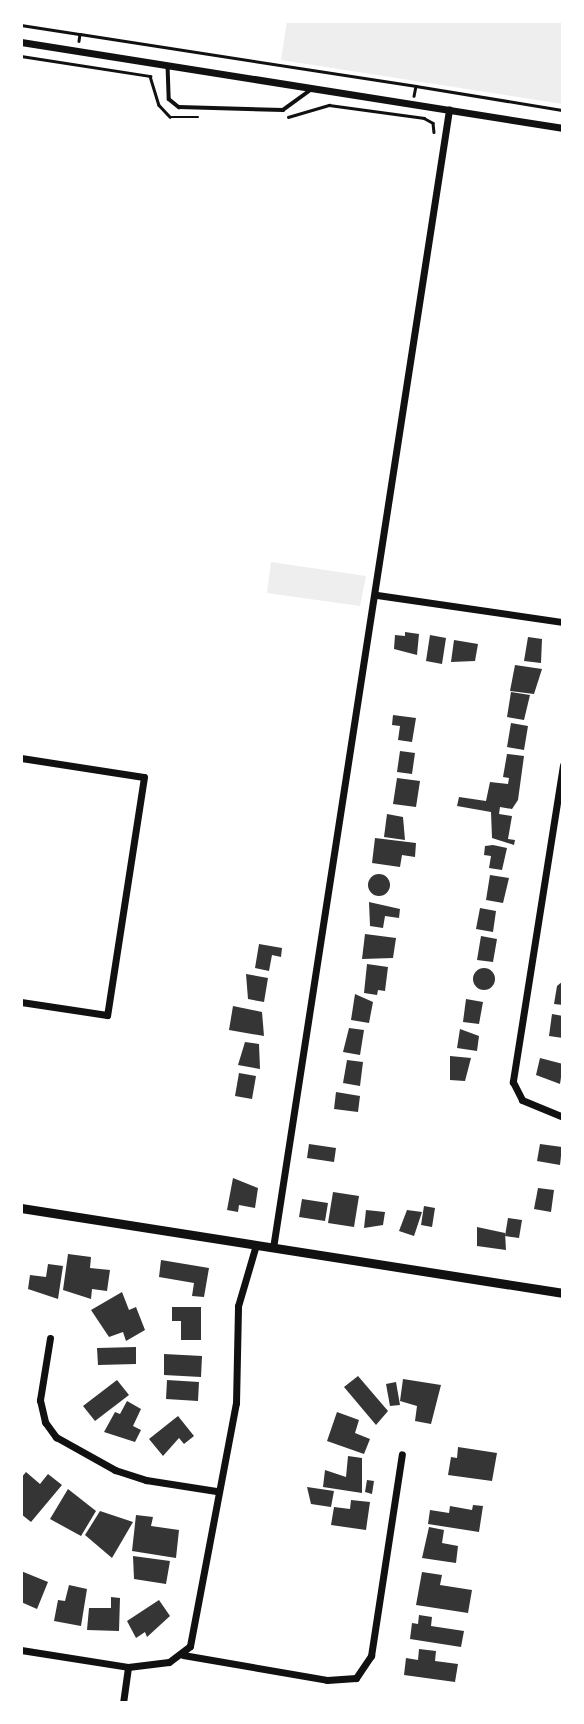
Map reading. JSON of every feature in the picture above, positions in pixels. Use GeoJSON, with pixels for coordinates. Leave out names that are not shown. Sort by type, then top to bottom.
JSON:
{"type":"FeatureCollection","features":[{"type":"Feature","properties":{"kind":"street"},"geometry":{"type":"LineString","coordinates":[[21,42],[563,128]]}},
{"type":"Feature","properties":{"kind":"street"},"geometry":{"type":"LineString","coordinates":[[273,1248],[377,594],[449,110]]}},
{"type":"Feature","properties":{"kind":"street"},"geometry":{"type":"LineString","coordinates":[[377,594],[563,622]]}},
{"type":"Feature","properties":{"kind":"street"},"geometry":{"type":"LineString","coordinates":[[21,758],[144,777],[107,1015],[21,1002]]}},
{"type":"Feature","properties":{"kind":"street"},"geometry":{"type":"LineString","coordinates":[[563,765],[513,1082],[522,1100],[563,1117]]}},
{"type":"Feature","properties":{"kind":"street"},"geometry":{"type":"LineString","coordinates":[[21,1208],[563,1293]]}},
{"type":"Feature","properties":{"kind":"street"},"geometry":{"type":"LineString","coordinates":[[21,1650],[128,1667],[152,1667],[183,1655],[190,1646],[216,1491],[236,1403],[236,1316],[256,1245]]}},
{"type":"Feature","properties":{"kind":"street"},"geometry":{"type":"LineString","coordinates":[[50,1338],[40,1400],[45,1422],[56,1437],[125,1473],[216,1491]]}},
{"type":"Feature","properties":{"kind":"street"},"geometry":{"type":"LineString","coordinates":[[183,1655],[327,1680],[356,1678],[371,1656],[402,1454]]}},
{"type":"Feature","properties":{"kind":"street"},"geometry":{"type":"LineString","coordinates":[[122,1703],[128,1667]]}},
{"type":"Feature","properties":{"kind":"lane"},"geometry":{"type":"LineString","coordinates":[[168,65],[169,99],[179,107],[284,110],[313,88]]}},
{"type":"Feature","properties":{"kind":"path"},"geometry":{"type":"LineString","coordinates":[[21,25],[563,110]]}},
{"type":"Feature","properties":{"kind":"path"},"geometry":{"type":"LineString","coordinates":[[76,65],[80,34]]}},
{"type":"Feature","properties":{"kind":"path"},"geometry":{"type":"LineString","coordinates":[[411,116],[416,86]]}},
{"type":"Feature","properties":{"kind":"shaded area"},"geometry":{"type":"Polygon","coordinates":[[[287,21],[563,21],[563,104],[281,60],[287,21]]]}},
{"type":"Feature","properties":{"kind":"shaded area"},"geometry":{"type":"Polygon","coordinates":[[[271,562],[366,576],[360,606],[267,593],[271,562]]]}},
{"type":"Feature","properties":{"kind":"building"},"geometry":{"type":"Polygon","coordinates":[[[405,632],[419,634],[417,655],[394,649],[395,635],[405,636],[405,632]]]}},
{"type":"Feature","properties":{"kind":"building"},"geometry":{"type":"Polygon","coordinates":[[[430,635],[446,638],[442,664],[426,661],[430,635]]]}},
{"type":"Feature","properties":{"kind":"building"},"geometry":{"type":"Polygon","coordinates":[[[528,637],[542,639],[541,663],[524,661],[528,637]]]}},
{"type":"Feature","properties":{"kind":"building"},"geometry":{"type":"Polygon","coordinates":[[[454,640],[478,644],[475,661],[451,662],[454,640]]]}},
{"type":"Feature","properties":{"kind":"building"},"geometry":{"type":"Polygon","coordinates":[[[515,665],[542,669],[534,694],[510,691],[515,665]]]}},
{"type":"Feature","properties":{"kind":"building"},"geometry":{"type":"Polygon","coordinates":[[[511,692],[530,695],[524,720],[507,717],[511,692]]]}},
{"type":"Feature","properties":{"kind":"building"},"geometry":{"type":"Polygon","coordinates":[[[393,715],[416,718],[412,742],[398,740],[400,726],[392,725],[393,715]]]}},
{"type":"Feature","properties":{"kind":"building"},"geometry":{"type":"Polygon","coordinates":[[[511,723],[528,726],[524,750],[507,747],[511,723]]]}},
{"type":"Feature","properties":{"kind":"building"},"geometry":{"type":"Polygon","coordinates":[[[400,751],[415,753],[412,774],[397,772],[400,751]]]}},
{"type":"Feature","properties":{"kind":"building"},"geometry":{"type":"Polygon","coordinates":[[[507,754],[524,756],[518,800],[512,809],[500,807],[499,814],[512,816],[508,839],[515,840],[514,845],[492,838],[491,812],[457,806],[459,797],[486,801],[490,782],[508,784],[509,778],[503,777],[507,754]]]}},
{"type":"Feature","properties":{"kind":"building"},"geometry":{"type":"Polygon","coordinates":[[[397,778],[420,781],[416,807],[393,804],[397,778]]]}},
{"type":"Feature","properties":{"kind":"building"},"geometry":{"type":"Polygon","coordinates":[[[387,814],[403,817],[405,840],[384,837],[387,814]]]}},
{"type":"Feature","properties":{"kind":"building"},"geometry":{"type":"Polygon","coordinates":[[[375,838],[416,843],[415,857],[402,855],[400,867],[372,863],[375,838]]]}},
{"type":"Feature","properties":{"kind":"building"},"geometry":{"type":"Polygon","coordinates":[[[485,846],[507,848],[502,870],[489,868],[491,856],[484,855],[485,846]]]}},
{"type":"Feature","properties":{"kind":"building"},"geometry":{"type":"Polygon","coordinates":[[[379,874],[387,877],[390,885],[387,893],[379,896],[371,893],[368,885],[371,877],[379,874]]]}},
{"type":"Feature","properties":{"kind":"building"},"geometry":{"type":"Polygon","coordinates":[[[490,875],[509,878],[503,903],[486,900],[490,875]]]}},
{"type":"Feature","properties":{"kind":"building"},"geometry":{"type":"Polygon","coordinates":[[[369,902],[400,909],[399,918],[385,916],[383,928],[370,926],[369,902]]]}},
{"type":"Feature","properties":{"kind":"building"},"geometry":{"type":"Polygon","coordinates":[[[480,908],[496,911],[493,932],[476,929],[480,908]]]}},
{"type":"Feature","properties":{"kind":"building"},"geometry":{"type":"Polygon","coordinates":[[[365,934],[396,938],[393,958],[362,959],[365,934]]]}},
{"type":"Feature","properties":{"kind":"building"},"geometry":{"type":"Polygon","coordinates":[[[481,936],[497,939],[493,962],[477,960],[481,936]]]}},
{"type":"Feature","properties":{"kind":"building"},"geometry":{"type":"Polygon","coordinates":[[[259,944],[282,948],[281,957],[272,955],[269,971],[255,968],[259,944]]]}},
{"type":"Feature","properties":{"kind":"building"},"geometry":{"type":"Polygon","coordinates":[[[367,964],[388,967],[385,991],[378,990],[377,995],[364,993],[367,964]]]}},
{"type":"Feature","properties":{"kind":"building"},"geometry":{"type":"Polygon","coordinates":[[[484,968],[492,971],[495,979],[492,987],[484,990],[476,987],[473,979],[476,971],[484,968]]]}},
{"type":"Feature","properties":{"kind":"building"},"geometry":{"type":"Polygon","coordinates":[[[246,974],[268,978],[264,1002],[248,999],[246,974]]]}},
{"type":"Feature","properties":{"kind":"building"},"geometry":{"type":"Polygon","coordinates":[[[563,981],[563,1005],[554,1004],[557,986],[563,981]]]}},
{"type":"Feature","properties":{"kind":"building"},"geometry":{"type":"Polygon","coordinates":[[[355,994],[373,1002],[369,1023],[351,1020],[355,994]]]}},
{"type":"Feature","properties":{"kind":"building"},"geometry":{"type":"Polygon","coordinates":[[[466,999],[483,1002],[479,1024],[463,1022],[466,999]]]}},
{"type":"Feature","properties":{"kind":"building"},"geometry":{"type":"Polygon","coordinates":[[[233,1006],[262,1012],[264,1036],[229,1030],[233,1006]]]}},
{"type":"Feature","properties":{"kind":"building"},"geometry":{"type":"Polygon","coordinates":[[[552,1014],[563,1016],[563,1038],[549,1036],[552,1014]]]}},
{"type":"Feature","properties":{"kind":"building"},"geometry":{"type":"Polygon","coordinates":[[[349,1028],[364,1030],[360,1055],[343,1052],[349,1028]]]}},
{"type":"Feature","properties":{"kind":"building"},"geometry":{"type":"Polygon","coordinates":[[[460,1029],[479,1036],[477,1051],[457,1048],[460,1029]]]}},
{"type":"Feature","properties":{"kind":"building"},"geometry":{"type":"Polygon","coordinates":[[[245,1042],[259,1044],[260,1069],[238,1065],[245,1042]]]}},
{"type":"Feature","properties":{"kind":"building"},"geometry":{"type":"Polygon","coordinates":[[[450,1056],[471,1058],[465,1081],[450,1080],[450,1056]]]}},
{"type":"Feature","properties":{"kind":"building"},"geometry":{"type":"Polygon","coordinates":[[[540,1058],[563,1064],[560,1084],[536,1075],[540,1058]]]}},
{"type":"Feature","properties":{"kind":"building"},"geometry":{"type":"Polygon","coordinates":[[[347,1060],[363,1062],[360,1086],[343,1083],[347,1060]]]}},
{"type":"Feature","properties":{"kind":"building"},"geometry":{"type":"Polygon","coordinates":[[[239,1073],[256,1076],[252,1099],[235,1096],[239,1073]]]}},
{"type":"Feature","properties":{"kind":"building"},"geometry":{"type":"Polygon","coordinates":[[[336,1092],[360,1096],[358,1112],[334,1109],[336,1092]]]}},
{"type":"Feature","properties":{"kind":"building"},"geometry":{"type":"Polygon","coordinates":[[[309,1144],[336,1148],[334,1162],[307,1158],[309,1144]]]}},
{"type":"Feature","properties":{"kind":"building"},"geometry":{"type":"Polygon","coordinates":[[[540,1144],[562,1147],[560,1165],[537,1161],[540,1144]]]}},
{"type":"Feature","properties":{"kind":"building"},"geometry":{"type":"Polygon","coordinates":[[[233,1178],[258,1188],[255,1208],[239,1205],[238,1212],[227,1210],[233,1178]]]}},
{"type":"Feature","properties":{"kind":"building"},"geometry":{"type":"Polygon","coordinates":[[[538,1188],[554,1190],[551,1212],[534,1209],[538,1188]]]}},
{"type":"Feature","properties":{"kind":"building"},"geometry":{"type":"Polygon","coordinates":[[[333,1192],[359,1196],[354,1227],[328,1223],[333,1192]]]}},
{"type":"Feature","properties":{"kind":"building"},"geometry":{"type":"Polygon","coordinates":[[[302,1199],[328,1203],[325,1221],[299,1217],[302,1199]]]}},
{"type":"Feature","properties":{"kind":"building"},"geometry":{"type":"Polygon","coordinates":[[[424,1206],[435,1208],[432,1227],[421,1225],[424,1206]]]}},
{"type":"Feature","properties":{"kind":"building"},"geometry":{"type":"Polygon","coordinates":[[[366,1210],[385,1212],[383,1225],[364,1228],[366,1210]]]}},
{"type":"Feature","properties":{"kind":"building"},"geometry":{"type":"Polygon","coordinates":[[[407,1210],[422,1212],[414,1236],[399,1231],[407,1210]]]}},
{"type":"Feature","properties":{"kind":"building"},"geometry":{"type":"Polygon","coordinates":[[[508,1218],[522,1220],[519,1238],[505,1236],[508,1218]]]}},
{"type":"Feature","properties":{"kind":"building"},"geometry":{"type":"Polygon","coordinates":[[[477,1227],[505,1233],[506,1250],[477,1246],[477,1227]]]}},
{"type":"Feature","properties":{"kind":"building"},"geometry":{"type":"Polygon","coordinates":[[[68,1254],[91,1257],[90,1268],[110,1270],[107,1291],[92,1289],[91,1299],[63,1290],[68,1254]]]}},
{"type":"Feature","properties":{"kind":"building"},"geometry":{"type":"Polygon","coordinates":[[[161,1260],[209,1268],[204,1297],[192,1296],[194,1283],[159,1277],[161,1260]]]}},
{"type":"Feature","properties":{"kind":"building"},"geometry":{"type":"Polygon","coordinates":[[[48,1264],[63,1266],[58,1299],[28,1289],[30,1275],[46,1277],[48,1264]]]}},
{"type":"Feature","properties":{"kind":"building"},"geometry":{"type":"Polygon","coordinates":[[[122,1292],[129,1310],[136,1307],[145,1330],[126,1341],[123,1332],[109,1337],[91,1310],[122,1292]]]}},
{"type":"Feature","properties":{"kind":"building"},"geometry":{"type":"Polygon","coordinates":[[[172,1307],[201,1307],[201,1340],[181,1340],[181,1321],[172,1321],[172,1307]]]}},
{"type":"Feature","properties":{"kind":"building"},"geometry":{"type":"Polygon","coordinates":[[[136,1347],[136,1364],[98,1365],[97,1348],[136,1347]]]}},
{"type":"Feature","properties":{"kind":"building"},"geometry":{"type":"Polygon","coordinates":[[[164,1354],[202,1356],[201,1377],[164,1375],[164,1354]]]}},
{"type":"Feature","properties":{"kind":"building"},"geometry":{"type":"Polygon","coordinates":[[[358,1376],[388,1411],[376,1425],[344,1387],[358,1376]]]}},
{"type":"Feature","properties":{"kind":"building"},"geometry":{"type":"Polygon","coordinates":[[[403,1379],[441,1385],[431,1424],[415,1421],[417,1406],[400,1401],[403,1379]]]}},
{"type":"Feature","properties":{"kind":"building"},"geometry":{"type":"Polygon","coordinates":[[[117,1380],[129,1395],[95,1421],[83,1406],[117,1380]]]}},
{"type":"Feature","properties":{"kind":"building"},"geometry":{"type":"Polygon","coordinates":[[[167,1380],[199,1382],[198,1401],[166,1399],[167,1380]]]}},
{"type":"Feature","properties":{"kind":"building"},"geometry":{"type":"Polygon","coordinates":[[[396,1382],[400,1405],[390,1406],[386,1384],[396,1382]]]}},
{"type":"Feature","properties":{"kind":"building"},"geometry":{"type":"Polygon","coordinates":[[[127,1401],[141,1409],[133,1426],[141,1430],[135,1442],[104,1432],[115,1412],[120,1414],[127,1401]]]}},
{"type":"Feature","properties":{"kind":"building"},"geometry":{"type":"Polygon","coordinates":[[[337,1412],[359,1420],[355,1433],[370,1439],[364,1454],[327,1441],[337,1412]]]}},
{"type":"Feature","properties":{"kind":"building"},"geometry":{"type":"Polygon","coordinates":[[[178,1416],[194,1436],[184,1444],[179,1438],[163,1456],[149,1439],[178,1416]]]}},
{"type":"Feature","properties":{"kind":"building"},"geometry":{"type":"Polygon","coordinates":[[[458,1447],[497,1453],[492,1481],[448,1475],[451,1457],[457,1458],[458,1447]]]}},
{"type":"Feature","properties":{"kind":"building"},"geometry":{"type":"Polygon","coordinates":[[[348,1456],[362,1458],[362,1493],[323,1487],[325,1470],[346,1477],[348,1456]]]}},
{"type":"Feature","properties":{"kind":"building"},"geometry":{"type":"Polygon","coordinates":[[[26,1472],[40,1484],[48,1474],[62,1485],[31,1522],[21,1514],[21,1478],[26,1472]]]}},
{"type":"Feature","properties":{"kind":"building"},"geometry":{"type":"Polygon","coordinates":[[[367,1480],[374,1481],[372,1494],[365,1492],[367,1480]]]}},
{"type":"Feature","properties":{"kind":"building"},"geometry":{"type":"Polygon","coordinates":[[[307,1487],[334,1491],[331,1507],[311,1504],[307,1487]]]}},
{"type":"Feature","properties":{"kind":"building"},"geometry":{"type":"Polygon","coordinates":[[[68,1489],[96,1511],[81,1536],[50,1519],[68,1489]]]}},
{"type":"Feature","properties":{"kind":"building"},"geometry":{"type":"Polygon","coordinates":[[[351,1500],[370,1502],[366,1530],[331,1525],[334,1507],[350,1509],[351,1500]]]}},
{"type":"Feature","properties":{"kind":"building"},"geometry":{"type":"Polygon","coordinates":[[[473,1505],[483,1506],[479,1532],[428,1524],[430,1510],[449,1513],[450,1506],[472,1510],[473,1505]]]}},
{"type":"Feature","properties":{"kind":"building"},"geometry":{"type":"Polygon","coordinates":[[[100,1511],[133,1522],[112,1558],[85,1535],[100,1511]]]}},
{"type":"Feature","properties":{"kind":"building"},"geometry":{"type":"Polygon","coordinates":[[[136,1515],[153,1517],[151,1526],[179,1530],[176,1558],[132,1551],[136,1515]]]}},
{"type":"Feature","properties":{"kind":"building"},"geometry":{"type":"Polygon","coordinates":[[[429,1527],[444,1530],[442,1543],[458,1546],[456,1563],[422,1558],[429,1527]]]}},
{"type":"Feature","properties":{"kind":"building"},"geometry":{"type":"Polygon","coordinates":[[[133,1556],[170,1561],[166,1584],[134,1579],[133,1556]]]}},
{"type":"Feature","properties":{"kind":"building"},"geometry":{"type":"Polygon","coordinates":[[[21,1571],[48,1582],[37,1609],[21,1602],[21,1571]]]}},
{"type":"Feature","properties":{"kind":"building"},"geometry":{"type":"Polygon","coordinates":[[[422,1572],[442,1575],[440,1585],[472,1590],[468,1613],[416,1605],[422,1572]]]}},
{"type":"Feature","properties":{"kind":"building"},"geometry":{"type":"Polygon","coordinates":[[[69,1585],[87,1589],[81,1626],[54,1621],[58,1600],[65,1601],[69,1585]]]}},
{"type":"Feature","properties":{"kind":"building"},"geometry":{"type":"Polygon","coordinates":[[[111,1597],[120,1598],[119,1631],[87,1630],[89,1608],[111,1608],[111,1597]]]}},
{"type":"Feature","properties":{"kind":"building"},"geometry":{"type":"Polygon","coordinates":[[[159,1600],[170,1616],[147,1637],[145,1632],[136,1638],[127,1621],[159,1600]]]}},
{"type":"Feature","properties":{"kind":"building"},"geometry":{"type":"Polygon","coordinates":[[[419,1615],[432,1617],[431,1626],[464,1631],[461,1647],[410,1639],[412,1623],[418,1624],[419,1615]]]}},
{"type":"Feature","properties":{"kind":"building"},"geometry":{"type":"Polygon","coordinates":[[[419,1649],[436,1651],[435,1661],[458,1664],[455,1682],[404,1675],[406,1658],[418,1660],[419,1649]]]}}]}
